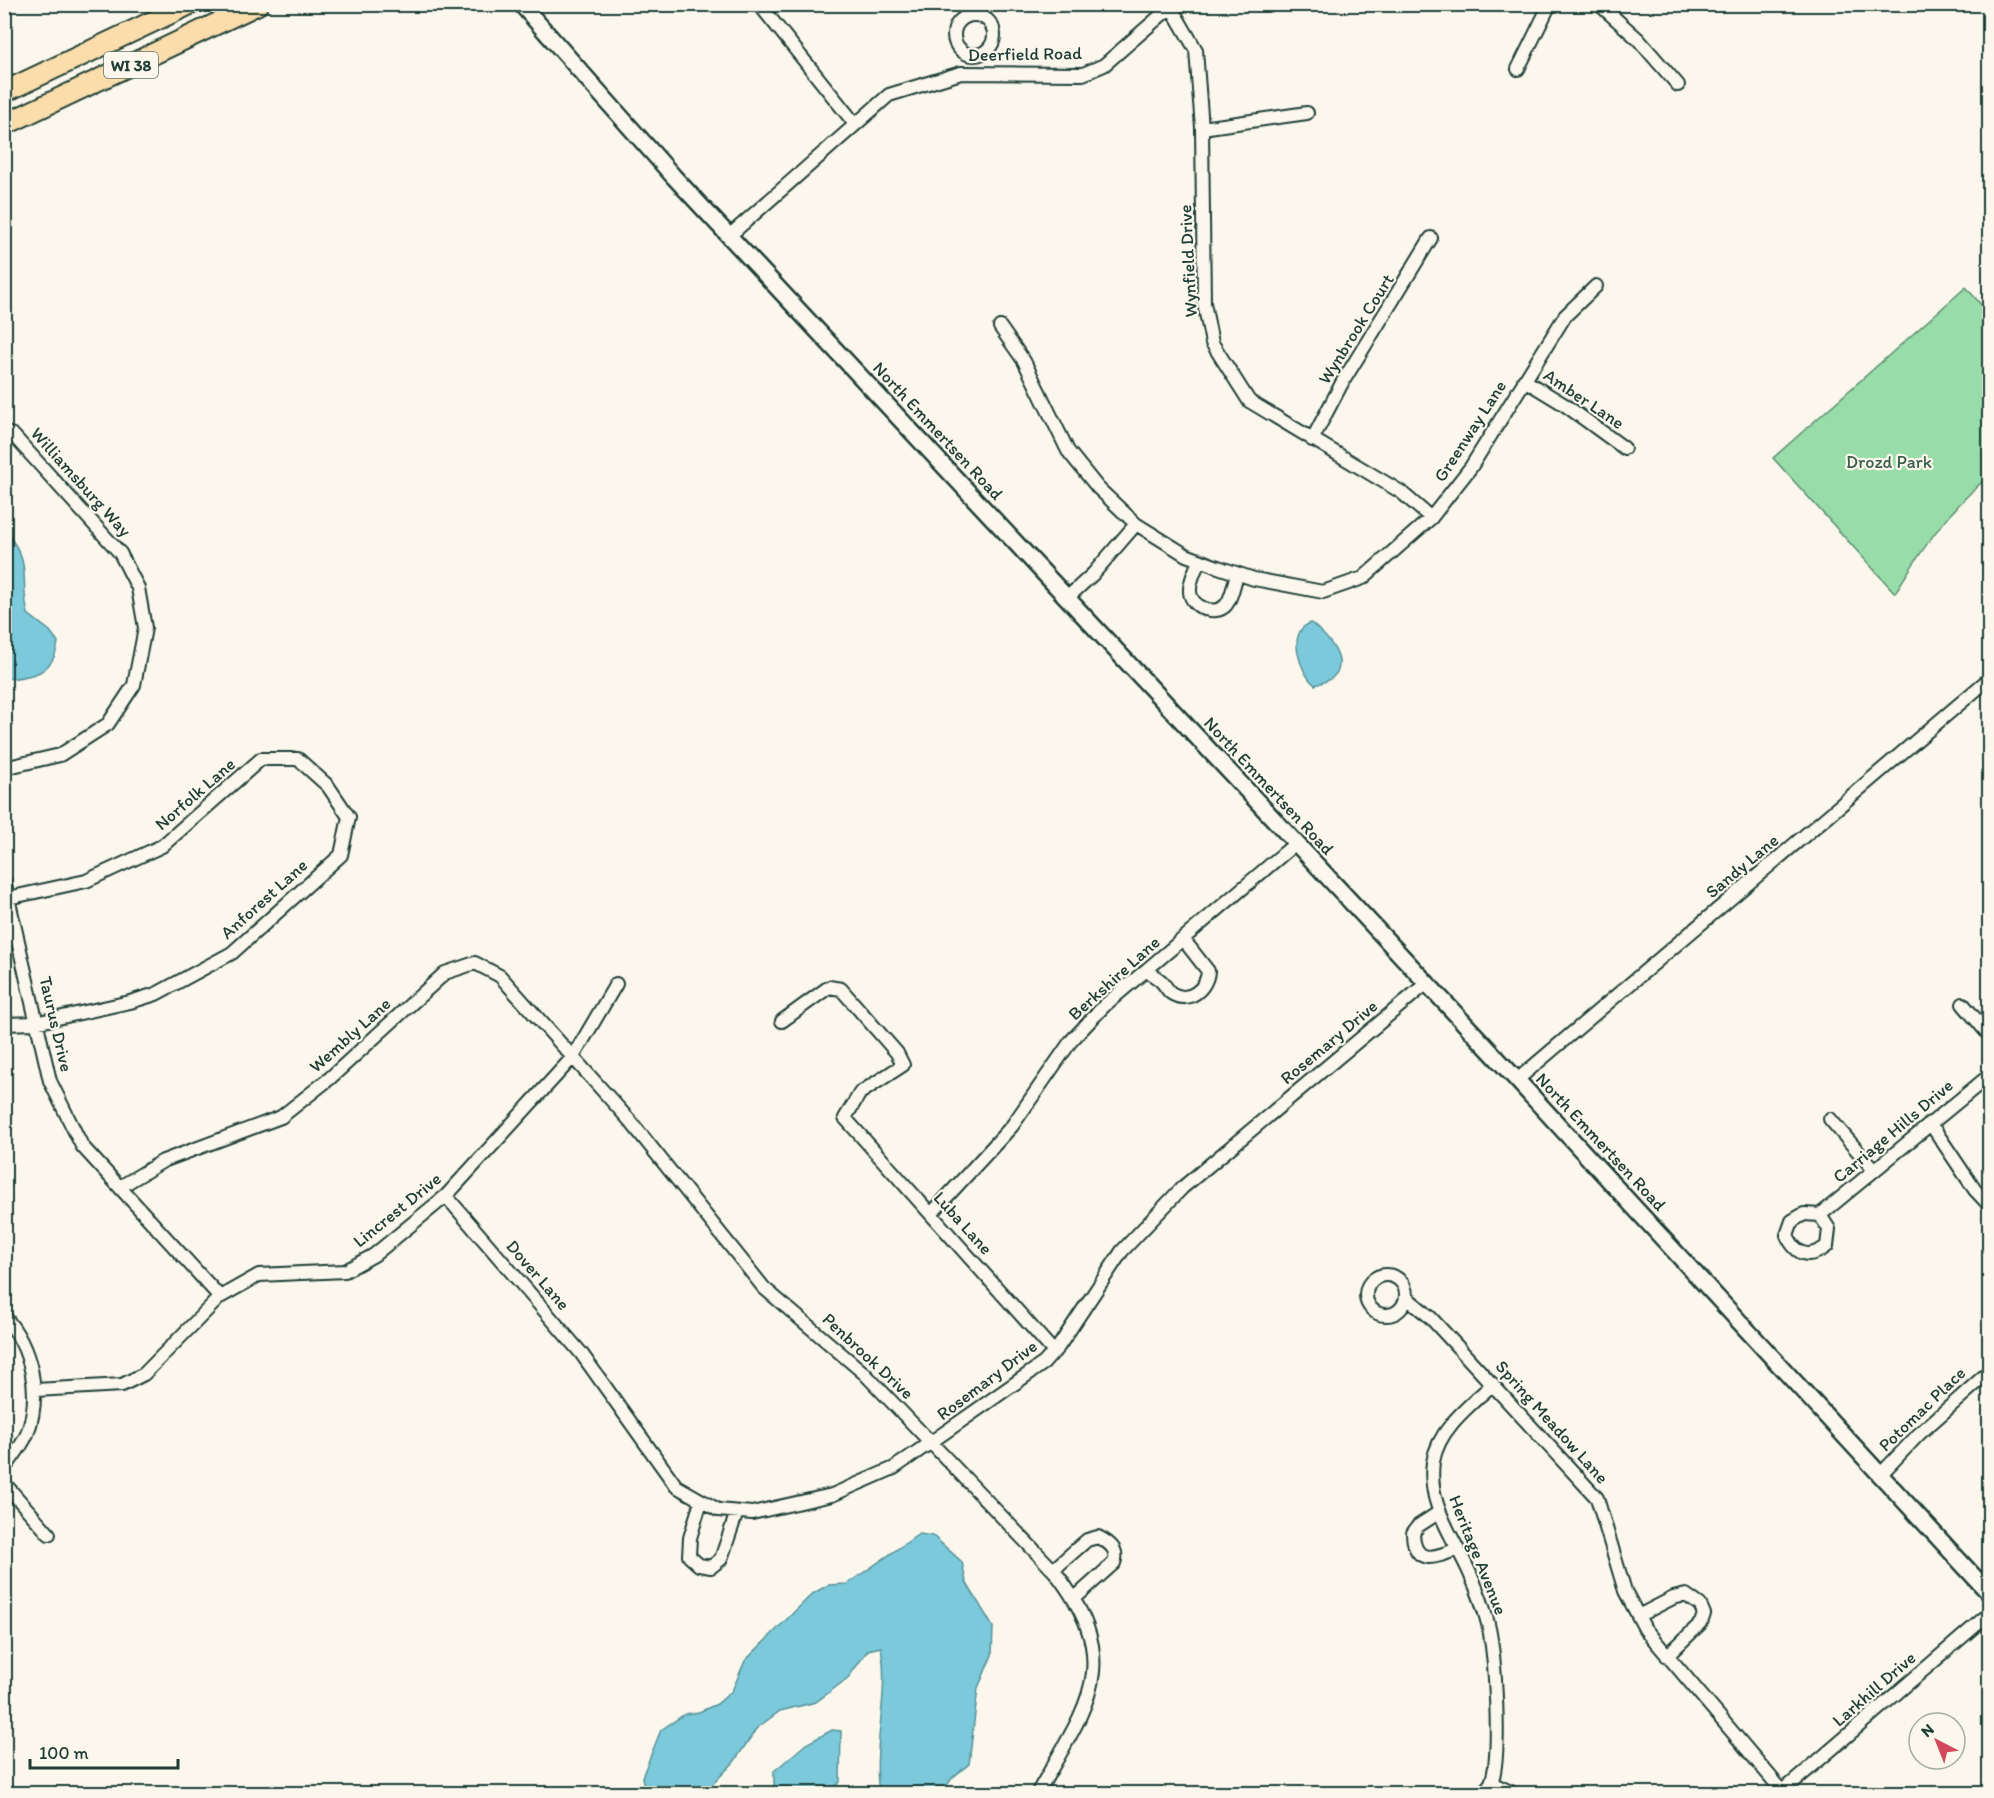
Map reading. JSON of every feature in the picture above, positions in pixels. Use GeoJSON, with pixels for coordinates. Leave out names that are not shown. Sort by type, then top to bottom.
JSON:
{"type":"FeatureCollection","features":[{"type":"Feature","properties":{"kind":"main road","name":"WI 38"},"geometry":{"type":"LineString","coordinates":[[4,92],[190,4]]}},
{"type":"Feature","properties":{"kind":"main road","name":"WI 38"},"geometry":{"type":"LineString","coordinates":[[4,125],[258,4]]}},
{"type":"Feature","properties":{"kind":"street","name":"North Emmertsen Road"},"geometry":{"type":"LineString","coordinates":[[521,4],[729,236],[1427,983],[1989,1594]]}},
{"type":"Feature","properties":{"kind":"street"},"geometry":{"type":"LineString","coordinates":[[759,4],[855,124]]}},
{"type":"Feature","properties":{"kind":"street"},"geometry":{"type":"LineString","coordinates":[[1518,69],[1550,4]]}},
{"type":"Feature","properties":{"kind":"street"},"geometry":{"type":"LineString","coordinates":[[1599,4],[1638,39],[1678,85]]}},
{"type":"Feature","properties":{"kind":"street","name":"Deerfield Road"},"geometry":{"type":"LineString","coordinates":[[729,236],[889,95],[961,73],[1083,74],[1104,65],[1173,6]]}},
{"type":"Feature","properties":{"kind":"street","name":"Wynfield Drive"},"geometry":{"type":"LineString","coordinates":[[1173,6],[1196,50],[1202,128],[1204,303],[1212,343],[1249,401],[1401,492],[1431,518]]}},
{"type":"Feature","properties":{"kind":"street"},"geometry":{"type":"LineString","coordinates":[[972,55],[973,73]]}},
{"type":"Feature","properties":{"kind":"street"},"geometry":{"type":"LineString","coordinates":[[1202,128],[1307,113]]}},
{"type":"Feature","properties":{"kind":"street","name":"Wynbrook Court"},"geometry":{"type":"LineString","coordinates":[[1312,440],[1342,384],[1431,238]]}},
{"type":"Feature","properties":{"kind":"street","name":"Greenway Lane"},"geometry":{"type":"LineString","coordinates":[[1237,574],[1323,592],[1358,581],[1431,518],[1471,467],[1565,316],[1596,286]]}},
{"type":"Feature","properties":{"kind":"street"},"geometry":{"type":"LineString","coordinates":[[1000,327],[1024,361],[1068,451],[1098,488],[1136,524],[1186,555],[1237,574],[1227,604],[1218,610],[1197,606],[1191,597],[1190,588],[1199,560]]}},
{"type":"Feature","properties":{"kind":"street","name":"Amber Lane"},"geometry":{"type":"LineString","coordinates":[[1524,380],[1565,405],[1624,448]]}},
{"type":"Feature","properties":{"kind":"street","name":"Williamsburg Way"},"geometry":{"type":"LineString","coordinates":[[4,432],[13,435],[120,553],[138,588],[145,628],[134,685],[108,724],[60,755],[4,768]]}},
{"type":"Feature","properties":{"kind":"street"},"geometry":{"type":"LineString","coordinates":[[1067,598],[1093,574],[1136,524]]}},
{"type":"Feature","properties":{"kind":"street","name":"Sandy Lane"},"geometry":{"type":"LineString","coordinates":[[1517,1080],[1989,678]]}},
{"type":"Feature","properties":{"kind":"street","name":"Norfolk Lane"},"geometry":{"type":"LineString","coordinates":[[8,898],[86,881],[162,846],[261,759],[298,759],[328,786]]}},
{"type":"Feature","properties":{"kind":"street","name":"Anforest Lane"},"geometry":{"type":"LineString","coordinates":[[4,1024],[35,1023],[140,998],[156,993],[232,953],[341,855],[349,817],[328,786]]}},
{"type":"Feature","properties":{"kind":"street","name":"Berkshire Lane"},"geometry":{"type":"LineString","coordinates":[[931,1214],[1012,1126],[1071,1041],[1105,1005],[1296,843]]}},
{"type":"Feature","properties":{"kind":"street","name":"Taurus Drive"},"geometry":{"type":"LineString","coordinates":[[4,880],[23,953],[35,1023],[50,1081],[82,1146],[220,1297]]}},
{"type":"Feature","properties":{"kind":"street"},"geometry":{"type":"LineString","coordinates":[[1146,971],[1161,981],[1172,993],[1185,997],[1198,992],[1208,981],[1208,971],[1183,939]]}},
{"type":"Feature","properties":{"kind":"street","name":"Wembly Lane"},"geometry":{"type":"LineString","coordinates":[[120,1187],[163,1161],[281,1117],[329,1079],[445,973],[475,963],[500,975],[573,1057]]}},
{"type":"Feature","properties":{"kind":"street","name":"Rosemary Drive"},"geometry":{"type":"LineString","coordinates":[[600,1380],[676,1486],[718,1510],[752,1513],[832,1495],[894,1468],[998,1398],[1044,1363],[1054,1352],[1122,1251],[1182,1188],[1427,983]]}},
{"type":"Feature","properties":{"kind":"street","name":"Lincrest Drive"},"geometry":{"type":"LineString","coordinates":[[36,1390],[122,1385],[144,1374],[220,1297],[259,1275],[345,1272],[374,1255],[446,1196],[573,1057],[616,984]]}},
{"type":"Feature","properties":{"kind":"street","name":"Luba Lane"},"geometry":{"type":"LineString","coordinates":[[783,1021],[829,987],[841,989],[897,1053],[903,1065],[860,1093],[845,1118],[1054,1352]]}},
{"type":"Feature","properties":{"kind":"street"},"geometry":{"type":"LineString","coordinates":[[1963,1004],[1989,1036]]}},
{"type":"Feature","properties":{"kind":"street","name":"Penbrook Drive"},"geometry":{"type":"LineString","coordinates":[[573,1057],[631,1122],[764,1288],[865,1374],[1053,1570],[1076,1598],[1096,1660],[1088,1704],[1037,1794]]}},
{"type":"Feature","properties":{"kind":"street","name":"Carriage Hills Drive"},"geometry":{"type":"LineString","coordinates":[[1820,1215],[1989,1075]]}},
{"type":"Feature","properties":{"kind":"street"},"geometry":{"type":"LineString","coordinates":[[1830,1119],[1874,1170]]}},
{"type":"Feature","properties":{"kind":"street"},"geometry":{"type":"LineString","coordinates":[[1930,1123],[1975,1190],[1989,1206]]}},
{"type":"Feature","properties":{"kind":"street","name":"Dover Lane"},"geometry":{"type":"LineString","coordinates":[[446,1196],[581,1353],[600,1380]]}},
{"type":"Feature","properties":{"kind":"street","name":"Spring Meadow Lane"},"geometry":{"type":"LineString","coordinates":[[1406,1297],[1430,1317],[1597,1498],[1625,1591],[1638,1617],[1667,1656],[1784,1792]]}},
{"type":"Feature","properties":{"kind":"street"},"geometry":{"type":"LineString","coordinates":[[4,1316],[28,1357],[36,1390],[27,1434],[4,1469]]}},
{"type":"Feature","properties":{"kind":"street","name":"Potomac Place"},"geometry":{"type":"LineString","coordinates":[[1880,1475],[1918,1434],[1989,1371]]}},
{"type":"Feature","properties":{"kind":"street","name":"Heritage Avenue"},"geometry":{"type":"LineString","coordinates":[[1491,1783],[1498,1725],[1488,1625],[1471,1575],[1438,1513],[1432,1485],[1433,1460],[1443,1435],[1463,1412],[1493,1384]]}},
{"type":"Feature","properties":{"kind":"street"},"geometry":{"type":"LineString","coordinates":[[4,1483],[49,1534]]}},
{"type":"Feature","properties":{"kind":"street"},"geometry":{"type":"LineString","coordinates":[[701,1501],[690,1538],[689,1556],[699,1565],[711,1568],[722,1559],[737,1512]]}},
{"type":"Feature","properties":{"kind":"street"},"geometry":{"type":"LineString","coordinates":[[1438,1513],[1418,1526],[1413,1533],[1417,1550],[1422,1556],[1436,1558],[1457,1549]]}},
{"type":"Feature","properties":{"kind":"street"},"geometry":{"type":"LineString","coordinates":[[1053,1570],[1087,1540],[1098,1537],[1111,1545],[1116,1552],[1114,1563],[1076,1598]]}},
{"type":"Feature","properties":{"kind":"street"},"geometry":{"type":"LineString","coordinates":[[1638,1617],[1673,1598],[1686,1595],[1700,1605],[1704,1614],[1701,1623],[1667,1656]]}},
{"type":"Feature","properties":{"kind":"street","name":"Larkhill Drive"},"geometry":{"type":"LineString","coordinates":[[1784,1792],[1989,1613]]}},
{"type":"Feature","properties":{"kind":"street"},"geometry":{"type":"LineString","coordinates":[[1482,1794],[1491,1783],[1515,1794]]}},
{"type":"Feature","properties":{"kind":"green space","name":"Drozd Park"},"geometry":{"type":"Polygon","coordinates":[[[1966,287],[1989,314],[1989,476],[1948,516],[1895,593],[1773,458],[1966,287]]]}},
{"type":"Feature","properties":{"kind":"water"},"geometry":{"type":"Polygon","coordinates":[[[5,531],[20,553],[23,562],[28,614],[50,631],[58,642],[52,661],[40,672],[5,679],[5,531]]]}},
{"type":"Feature","properties":{"kind":"water"},"geometry":{"type":"Polygon","coordinates":[[[1311,623],[1334,648],[1339,666],[1336,673],[1328,680],[1315,685],[1300,662],[1297,642],[1303,627],[1311,623]]]}},
{"type":"Feature","properties":{"kind":"water"},"geometry":{"type":"Polygon","coordinates":[[[919,1534],[933,1536],[962,1562],[966,1582],[993,1627],[992,1655],[978,1688],[969,1764],[952,1778],[942,1793],[879,1793],[877,1775],[884,1683],[881,1647],[868,1650],[848,1678],[816,1702],[780,1711],[757,1728],[734,1762],[704,1793],[645,1793],[642,1777],[661,1730],[685,1714],[699,1712],[717,1704],[732,1691],[745,1661],[812,1594],[828,1585],[847,1584],[919,1534]]]}},
{"type":"Feature","properties":{"kind":"water"},"geometry":{"type":"Polygon","coordinates":[[[832,1730],[841,1731],[840,1782],[828,1793],[789,1793],[774,1787],[774,1771],[806,1744],[832,1730]]]}}]}
